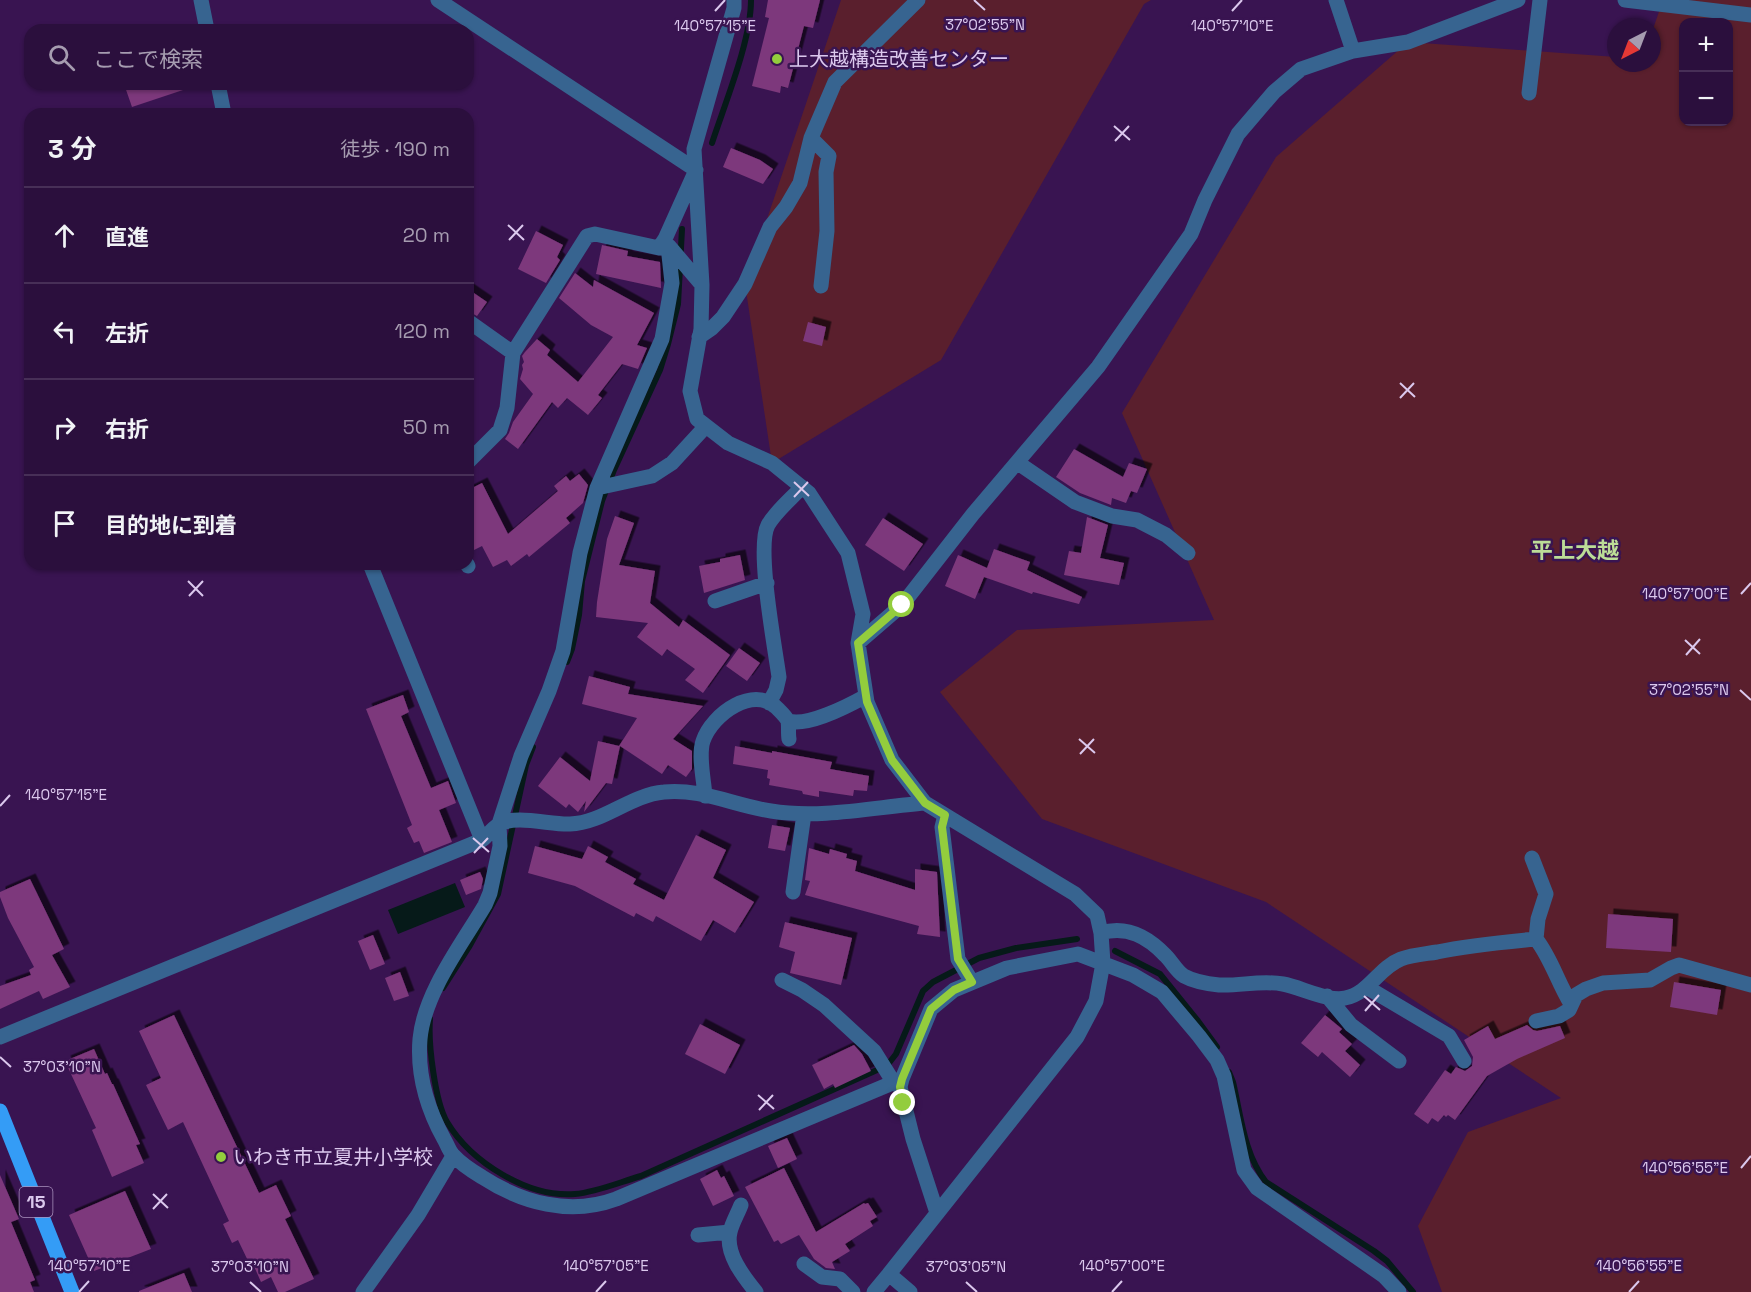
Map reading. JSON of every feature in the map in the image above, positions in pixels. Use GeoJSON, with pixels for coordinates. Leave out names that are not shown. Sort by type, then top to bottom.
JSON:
{"type":"FeatureCollection","features":[{"type":"Feature","properties":{"kind":"main road","name":"15"},"geometry":{"type":"LineString","coordinates":[[0,1112],[72,1292]]}},
{"type":"Feature","properties":{"kind":"street"},"geometry":{"type":"LineString","coordinates":[[201,0],[206,24]]}},
{"type":"Feature","properties":{"kind":"street"},"geometry":{"type":"LineString","coordinates":[[438,0],[696,170]]}},
{"type":"Feature","properties":{"kind":"street"},"geometry":{"type":"LineString","coordinates":[[734,0],[734,8],[694,149],[702,285],[699,337],[690,390],[697,419],[728,443],[772,463],[809,493],[848,553],[863,614],[858,643],[866,696],[892,760],[925,803],[1075,894],[1096,915],[1101,933],[1103,963],[1096,1001],[1077,1037],[874,1292]]}},
{"type":"Feature","properties":{"kind":"street"},"geometry":{"type":"LineString","coordinates":[[699,337],[723,317],[745,284],[771,227],[800,183],[812,138],[835,82],[918,0]]}},
{"type":"Feature","properties":{"kind":"street"},"geometry":{"type":"LineString","coordinates":[[1336,0],[1353,51]]}},
{"type":"Feature","properties":{"kind":"street"},"geometry":{"type":"LineString","coordinates":[[858,643],[902,605],[974,514],[1098,367],[1191,234],[1238,134],[1274,92],[1301,69],[1353,51],[1408,42],[1518,0]]}},
{"type":"Feature","properties":{"kind":"street"},"geometry":{"type":"LineString","coordinates":[[1529,93],[1540,0]]}},
{"type":"Feature","properties":{"kind":"street"},"geometry":{"type":"LineString","coordinates":[[1625,0],[1751,15]]}},
{"type":"Feature","properties":{"kind":"street"},"geometry":{"type":"LineString","coordinates":[[219,90],[224,108]]}},
{"type":"Feature","properties":{"kind":"street"},"geometry":{"type":"LineString","coordinates":[[812,138],[829,156],[826,172],[827,231],[821,286]]}},
{"type":"Feature","properties":{"kind":"street"},"geometry":{"type":"LineString","coordinates":[[696,170],[669,245],[672,283],[662,339],[580,553],[563,651],[549,691],[521,756],[490,893],[432,995],[420,1039],[424,1093],[433,1119],[453,1156],[484,1179],[519,1197],[554,1206],[603,1204],[652,1184],[891,1073],[931,1009],[954,990],[1007,968],[1078,954],[1133,975],[1162,992],[1217,1060],[1224,1076],[1244,1170],[1257,1188],[1384,1276],[1399,1292]]}},
{"type":"Feature","properties":{"kind":"street"},"geometry":{"type":"LineString","coordinates":[[474,456],[500,430],[507,408],[513,353],[587,236],[595,234],[659,248],[669,245]]}},
{"type":"Feature","properties":{"kind":"street"},"geometry":{"type":"LineString","coordinates":[[669,245],[702,285]]}},
{"type":"Feature","properties":{"kind":"street"},"geometry":{"type":"LineString","coordinates":[[474,325],[513,353]]}},
{"type":"Feature","properties":{"kind":"street"},"geometry":{"type":"LineString","coordinates":[[605,486],[652,476],[672,463],[706,426]]}},
{"type":"Feature","properties":{"kind":"street"},"geometry":{"type":"LineString","coordinates":[[1017,463],[1075,502],[1112,516],[1137,520],[1166,535],[1188,553]]}},
{"type":"Feature","properties":{"kind":"street"},"geometry":{"type":"LineString","coordinates":[[769,703],[776,690],[779,677],[764,540],[768,526],[802,487]]}},
{"type":"Feature","properties":{"kind":"street"},"geometry":{"type":"LineString","coordinates":[[372,570],[482,840]]}},
{"type":"Feature","properties":{"kind":"street"},"geometry":{"type":"LineString","coordinates":[[715,601],[767,583]]}},
{"type":"Feature","properties":{"kind":"street"},"geometry":{"type":"LineString","coordinates":[[705,796],[702,743],[707,731],[716,720],[733,706],[740,702],[757,700],[773,704],[788,720],[802,722],[848,706],[866,696]]}},
{"type":"Feature","properties":{"kind":"street"},"geometry":{"type":"LineString","coordinates":[[788,720],[789,739]]}},
{"type":"Feature","properties":{"kind":"street"},"geometry":{"type":"LineString","coordinates":[[0,1037],[482,840],[507,822],[572,824],[606,815],[636,798],[663,792],[685,792],[770,811],[804,814],[925,803]]}},
{"type":"Feature","properties":{"kind":"street"},"geometry":{"type":"LineString","coordinates":[[794,892],[804,814]]}},
{"type":"Feature","properties":{"kind":"street"},"geometry":{"type":"LineString","coordinates":[[945,815],[942,827],[960,964],[972,982]]}},
{"type":"Feature","properties":{"kind":"street"},"geometry":{"type":"LineString","coordinates":[[1532,858],[1546,894],[1538,919],[1536,939],[1546,951],[1560,986],[1571,1004]]}},
{"type":"Feature","properties":{"kind":"street"},"geometry":{"type":"LineString","coordinates":[[1101,933],[1123,930],[1139,934],[1165,955],[1182,975],[1192,979],[1218,985],[1260,982],[1285,984],[1342,999],[1355,996],[1368,988],[1384,970],[1399,960],[1479,944],[1536,939]]}},
{"type":"Feature","properties":{"kind":"street"},"geometry":{"type":"LineString","coordinates":[[1536,1021],[1558,1016],[1569,1010],[1576,995],[1586,989],[1603,983],[1650,980],[1679,965],[1751,985]]}},
{"type":"Feature","properties":{"kind":"street"},"geometry":{"type":"LineString","coordinates":[[782,980],[824,1005],[874,1052],[891,1073],[900,1087],[937,1213]]}},
{"type":"Feature","properties":{"kind":"street"},"geometry":{"type":"LineString","coordinates":[[1368,988],[1449,1036],[1464,1061]]}},
{"type":"Feature","properties":{"kind":"street"},"geometry":{"type":"LineString","coordinates":[[1327,996],[1351,1025],[1399,1061]]}},
{"type":"Feature","properties":{"kind":"street"},"geometry":{"type":"LineString","coordinates":[[363,1292],[418,1215],[453,1156]]}},
{"type":"Feature","properties":{"kind":"street"},"geometry":{"type":"LineString","coordinates":[[741,1205],[730,1232],[730,1248],[747,1281],[756,1292]]}},
{"type":"Feature","properties":{"kind":"street"},"geometry":{"type":"LineString","coordinates":[[698,1235],[730,1232]]}},
{"type":"Feature","properties":{"kind":"street"},"geometry":{"type":"LineString","coordinates":[[804,1264],[822,1278],[840,1279],[854,1292]]}},
{"type":"Feature","properties":{"kind":"street"},"geometry":{"type":"LineString","coordinates":[[889,1274],[910,1292]]}},
{"type":"Feature","properties":{"kind":"shaded area"},"geometry":{"type":"Polygon","coordinates":[[[841,0],[1151,0],[1144,4],[941,360],[772,463],[745,284],[841,0]]]}},
{"type":"Feature","properties":{"kind":"shaded area"},"geometry":{"type":"Polygon","coordinates":[[[1663,0],[1751,0],[1751,1292],[1442,1292],[1418,1226],[1468,1132],[1561,1098],[1266,902],[1042,819],[940,692],[1017,630],[1214,620],[1122,413],[1276,157],[1408,42],[1607,56],[1607,72],[1661,72],[1661,18],[1657,18],[1663,0]]]}},
{"type":"Feature","properties":{"kind":"shaded area"},"geometry":{"type":"Polygon","coordinates":[[[455,883],[465,907],[398,934],[388,910],[455,883]]]}},
{"type":"Feature","properties":{"kind":"building"},"geometry":{"type":"Polygon","coordinates":[[[768,0],[820,0],[813,28],[804,26],[788,88],[781,86],[780,93],[752,86],[769,18],[765,17],[768,0]]]}},
{"type":"Feature","properties":{"kind":"building"},"geometry":{"type":"Polygon","coordinates":[[[126,90],[183,90],[132,107],[126,90]]]}},
{"type":"Feature","properties":{"kind":"building"},"geometry":{"type":"Polygon","coordinates":[[[731,148],[760,160],[773,169],[763,184],[723,167],[731,148]]]}},
{"type":"Feature","properties":{"kind":"building"},"geometry":{"type":"Polygon","coordinates":[[[536,231],[563,245],[557,257],[560,260],[546,283],[518,269],[536,231]]]}},
{"type":"Feature","properties":{"kind":"building"},"geometry":{"type":"Polygon","coordinates":[[[602,245],[628,251],[627,256],[660,262],[661,288],[596,274],[602,245]]]}},
{"type":"Feature","properties":{"kind":"building"},"geometry":{"type":"Polygon","coordinates":[[[575,273],[593,287],[594,280],[654,313],[637,345],[647,348],[638,369],[622,364],[598,395],[602,398],[588,415],[567,398],[558,408],[552,402],[518,449],[505,439],[513,422],[533,394],[520,379],[524,362],[522,356],[525,352],[537,339],[550,350],[547,355],[578,382],[613,337],[591,325],[559,298],[575,273]]]}},
{"type":"Feature","properties":{"kind":"building"},"geometry":{"type":"Polygon","coordinates":[[[474,293],[487,302],[477,316],[474,314],[474,293]]]}},
{"type":"Feature","properties":{"kind":"building"},"geometry":{"type":"Polygon","coordinates":[[[808,322],[826,327],[822,346],[803,341],[808,322]]]}},
{"type":"Feature","properties":{"kind":"building"},"geometry":{"type":"Polygon","coordinates":[[[1074,449],[1123,477],[1129,463],[1147,469],[1137,493],[1131,491],[1126,503],[1112,498],[1111,505],[1080,493],[1056,477],[1074,449]]]}},
{"type":"Feature","properties":{"kind":"building"},"geometry":{"type":"Polygon","coordinates":[[[579,474],[588,485],[583,503],[566,518],[570,523],[529,557],[527,554],[511,566],[507,560],[493,567],[482,546],[474,550],[474,487],[482,483],[508,534],[558,491],[554,486],[566,476],[570,481],[579,474]]]}},
{"type":"Feature","properties":{"kind":"building"},"geometry":{"type":"Polygon","coordinates":[[[615,516],[634,523],[619,565],[655,571],[650,603],[679,627],[683,620],[730,655],[703,693],[685,680],[695,669],[667,649],[662,656],[637,637],[648,623],[596,617],[607,539],[615,516]]]}},
{"type":"Feature","properties":{"kind":"building"},"geometry":{"type":"Polygon","coordinates":[[[1087,517],[1108,525],[1100,558],[1124,563],[1119,585],[1064,575],[1069,551],[1081,553],[1087,517]]]}},
{"type":"Feature","properties":{"kind":"building"},"geometry":{"type":"Polygon","coordinates":[[[883,518],[923,544],[904,571],[865,545],[883,518]]]}},
{"type":"Feature","properties":{"kind":"building"},"geometry":{"type":"Polygon","coordinates":[[[994,549],[1030,562],[1027,570],[1082,597],[1079,604],[1033,592],[1032,594],[984,577],[975,599],[945,586],[958,555],[987,568],[994,549]]]}},
{"type":"Feature","properties":{"kind":"building"},"geometry":{"type":"Polygon","coordinates":[[[740,555],[745,580],[704,593],[699,566],[740,555]]]}},
{"type":"Feature","properties":{"kind":"building"},"geometry":{"type":"Polygon","coordinates":[[[739,648],[760,663],[747,681],[726,666],[739,648]]]}},
{"type":"Feature","properties":{"kind":"building"},"geometry":{"type":"Polygon","coordinates":[[[589,676],[630,687],[628,694],[703,706],[673,739],[692,751],[692,769],[686,777],[668,765],[662,774],[620,746],[612,784],[606,783],[584,812],[586,801],[578,812],[569,804],[566,808],[538,786],[560,757],[590,781],[598,741],[619,746],[637,718],[582,704],[589,676]]]}},
{"type":"Feature","properties":{"kind":"building"},"geometry":{"type":"Polygon","coordinates":[[[403,695],[409,712],[401,716],[431,788],[448,781],[456,803],[439,810],[452,842],[424,853],[419,841],[414,843],[407,828],[412,825],[366,709],[403,695]]]}},
{"type":"Feature","properties":{"kind":"building"},"geometry":{"type":"Polygon","coordinates":[[[735,746],[832,762],[830,769],[869,776],[867,791],[854,790],[853,796],[819,791],[819,797],[803,794],[802,791],[769,785],[768,770],[733,764],[735,746]]]}},
{"type":"Feature","properties":{"kind":"building"},"geometry":{"type":"Polygon","coordinates":[[[772,825],[790,828],[785,851],[768,848],[772,825]]]}},
{"type":"Feature","properties":{"kind":"building"},"geometry":{"type":"Polygon","coordinates":[[[696,835],[726,850],[713,878],[754,902],[735,933],[713,920],[701,941],[656,916],[653,922],[636,913],[634,917],[575,886],[528,873],[535,846],[582,859],[588,846],[608,857],[605,862],[636,879],[633,884],[664,900],[696,835]]]}},
{"type":"Feature","properties":{"kind":"building"},"geometry":{"type":"Polygon","coordinates":[[[809,848],[829,854],[830,849],[847,854],[846,858],[857,861],[855,871],[915,890],[915,869],[937,872],[940,937],[917,934],[919,926],[805,895],[810,881],[805,880],[809,848]]]}},
{"type":"Feature","properties":{"kind":"building"},"geometry":{"type":"Polygon","coordinates":[[[480,872],[483,879],[481,889],[466,895],[460,880],[480,872]]]}},
{"type":"Feature","properties":{"kind":"building"},"geometry":{"type":"Polygon","coordinates":[[[30,879],[64,949],[52,955],[70,987],[43,999],[39,991],[0,1009],[0,986],[31,975],[29,970],[34,967],[8,918],[0,892],[30,879]]]}},
{"type":"Feature","properties":{"kind":"building"},"geometry":{"type":"Polygon","coordinates":[[[1608,914],[1673,919],[1671,952],[1606,948],[1608,914]]]}},
{"type":"Feature","properties":{"kind":"building"},"geometry":{"type":"Polygon","coordinates":[[[785,922],[852,938],[841,985],[790,973],[795,952],[779,947],[785,922]]]}},
{"type":"Feature","properties":{"kind":"building"},"geometry":{"type":"Polygon","coordinates":[[[373,935],[385,964],[370,970],[358,941],[373,935]]]}},
{"type":"Feature","properties":{"kind":"building"},"geometry":{"type":"Polygon","coordinates":[[[400,972],[409,996],[394,1001],[385,978],[400,972]]]}},
{"type":"Feature","properties":{"kind":"building"},"geometry":{"type":"Polygon","coordinates":[[[1674,982],[1721,990],[1717,1015],[1670,1007],[1674,982]]]}},
{"type":"Feature","properties":{"kind":"building","name":"いわき市立夏井小学校"},"geometry":{"type":"Polygon","coordinates":[[[174,1015],[259,1193],[276,1185],[291,1216],[285,1219],[314,1279],[285,1292],[278,1292],[271,1277],[261,1282],[238,1240],[232,1243],[223,1224],[229,1221],[183,1122],[168,1130],[146,1085],[161,1078],[139,1031],[174,1015]]]}},
{"type":"Feature","properties":{"kind":"building"},"geometry":{"type":"Polygon","coordinates":[[[1325,1015],[1342,1029],[1339,1032],[1352,1044],[1345,1051],[1360,1065],[1350,1077],[1322,1052],[1318,1057],[1301,1043],[1325,1015]]]}},
{"type":"Feature","properties":{"kind":"building"},"geometry":{"type":"Polygon","coordinates":[[[700,1024],[740,1045],[725,1074],[685,1054],[700,1024]]]}},
{"type":"Feature","properties":{"kind":"building"},"geometry":{"type":"Polygon","coordinates":[[[1527,1025],[1537,1031],[1560,1026],[1565,1038],[1517,1059],[1487,1076],[1455,1120],[1444,1115],[1438,1122],[1432,1118],[1428,1124],[1414,1114],[1445,1070],[1451,1074],[1456,1067],[1465,1071],[1472,1066],[1473,1057],[1464,1040],[1488,1026],[1495,1039],[1527,1025]]]}},
{"type":"Feature","properties":{"kind":"building"},"geometry":{"type":"Polygon","coordinates":[[[854,1045],[871,1071],[835,1088],[833,1084],[824,1089],[812,1065],[854,1045]]]}},
{"type":"Feature","properties":{"kind":"building"},"geometry":{"type":"Polygon","coordinates":[[[94,1049],[105,1074],[107,1073],[113,1084],[140,1144],[136,1145],[144,1163],[112,1177],[92,1130],[96,1128],[65,1061],[94,1049]]]}},
{"type":"Feature","properties":{"kind":"building"},"geometry":{"type":"Polygon","coordinates":[[[787,1138],[797,1159],[778,1168],[768,1146],[787,1138]]]}},
{"type":"Feature","properties":{"kind":"building"},"geometry":{"type":"Polygon","coordinates":[[[784,1168],[816,1232],[864,1203],[868,1203],[877,1217],[870,1221],[873,1226],[845,1244],[850,1251],[832,1262],[835,1269],[826,1268],[814,1259],[799,1235],[781,1244],[778,1240],[774,1242],[745,1187],[784,1168]]]}},
{"type":"Feature","properties":{"kind":"building"},"geometry":{"type":"Polygon","coordinates":[[[717,1170],[721,1178],[724,1176],[734,1196],[713,1206],[700,1179],[717,1170]]]}},
{"type":"Feature","properties":{"kind":"building"},"geometry":{"type":"Polygon","coordinates":[[[0,1175],[19,1219],[11,1222],[35,1280],[30,1282],[34,1292],[0,1292],[0,1175]]]}},
{"type":"Feature","properties":{"kind":"building"},"geometry":{"type":"Polygon","coordinates":[[[125,1191],[151,1249],[94,1271],[69,1215],[125,1191]]]}},
{"type":"Feature","properties":{"kind":"building"},"geometry":{"type":"Polygon","coordinates":[[[184,1273],[192,1292],[139,1292],[139,1291],[184,1273]]]}},
{"type":"Feature","properties":{"kind":"waterway"},"geometry":{"type":"LineString","coordinates":[[712,143],[742,53],[751,0]]}},
{"type":"Feature","properties":{"kind":"waterway"},"geometry":{"type":"LineString","coordinates":[[567,662],[579,615],[582,581],[602,501],[660,370],[668,344],[678,304],[682,229]]}},
{"type":"Feature","properties":{"kind":"waterway"},"geometry":{"type":"LineString","coordinates":[[443,988],[498,894],[526,765],[533,747]]}},
{"type":"Feature","properties":{"kind":"waterway"},"geometry":{"type":"LineString","coordinates":[[430,1019],[431,1057],[439,1101],[447,1122],[457,1137],[486,1163],[520,1184],[557,1194],[575,1194],[641,1176],[889,1063],[896,1054],[923,991],[933,982],[979,958],[1016,948],[1077,939]]}},
{"type":"Feature","properties":{"kind":"waterway"},"geometry":{"type":"LineString","coordinates":[[1115,951],[1160,974],[1217,1047]]}},
{"type":"Feature","properties":{"kind":"waterway"},"geometry":{"type":"LineString","coordinates":[[1229,1072],[1248,1147],[1266,1182],[1374,1251],[1387,1261],[1413,1292]]}},
{"type":"Feature","properties":{"kind":"place","name":"上大越構造改善センター"},"geometry":{"type":"Point","coordinates":[777,59]}},
{"type":"Feature","properties":{"kind":"place","name":"いわき市立夏井小学校"},"geometry":{"type":"Point","coordinates":[221,1157]}},
{"type":"Feature","properties":{"kind":"district","name":"平上大越"},"geometry":{"type":"Point","coordinates":[1575,550]}},
{"type":"Feature","properties":{"kind":"route"},"geometry":{"type":"LineString","coordinates":[[902,605],[858,643],[867,702],[892,760],[925,803],[945,815],[942,827],[958,959],[972,982],[954,990],[931,1009],[902,1079],[900,1087],[903,1103]]}}]}
